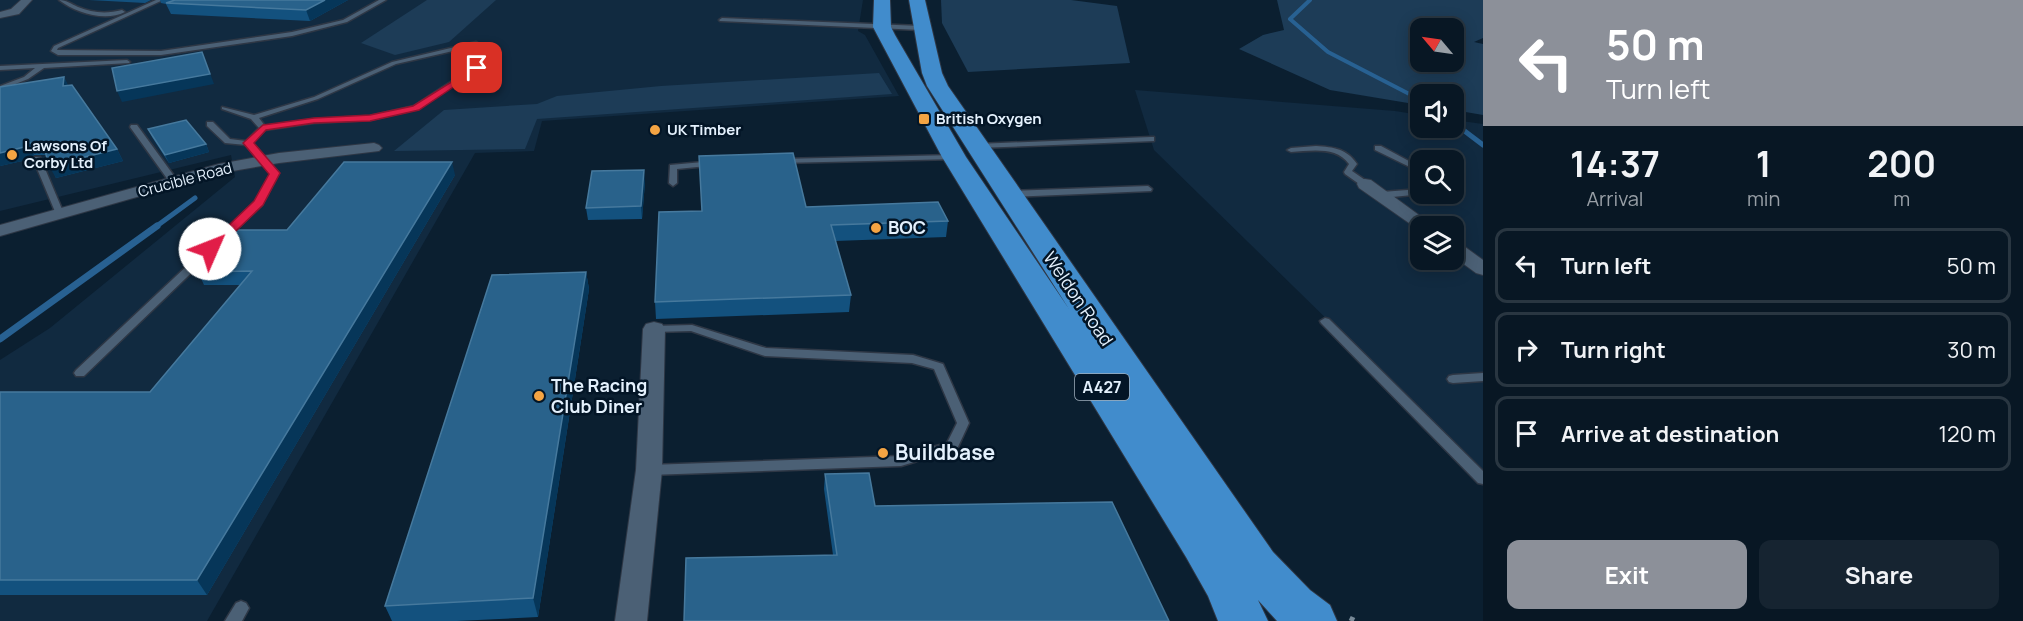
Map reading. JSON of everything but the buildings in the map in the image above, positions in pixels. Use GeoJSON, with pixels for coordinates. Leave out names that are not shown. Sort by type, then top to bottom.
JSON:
{"type":"FeatureCollection","features":[{"type":"Feature","properties":{"kind":"highway","name":"Weldon Road"},"geometry":{"type":"LineString","coordinates":[[882,0],[882,27],[923,81],[1228,587],[1243,621]]}},
{"type":"Feature","properties":{"kind":"highway","name":"Weldon Road"},"geometry":{"type":"LineString","coordinates":[[917,0],[921,28],[923,81]]}},
{"type":"Feature","properties":{"kind":"highway","name":"Weldon Road"},"geometry":{"type":"LineString","coordinates":[[965,152],[1008,194],[1257,566],[1285,597],[1338,620]]}},
{"type":"Feature","properties":{"kind":"street"},"geometry":{"type":"LineString","coordinates":[[0,24],[27,0]]}},
{"type":"Feature","properties":{"kind":"street"},"geometry":{"type":"LineString","coordinates":[[0,15],[15,12]]}},
{"type":"Feature","properties":{"kind":"street","name":"Crucible Road"},"geometry":{"type":"LineString","coordinates":[[0,231],[219,169],[263,161],[374,148]]}},
{"type":"Feature","properties":{"kind":"street"},"geometry":{"type":"LineString","coordinates":[[1365,184],[1411,216]]}},
{"type":"Feature","properties":{"kind":"street"},"geometry":{"type":"LineString","coordinates":[[1464,255],[1483,269]]}},
{"type":"Feature","properties":{"kind":"street"},"geometry":{"type":"LineString","coordinates":[[631,621],[649,470],[654,329]]}},
{"type":"Feature","properties":{"kind":"lane"},"geometry":{"type":"LineString","coordinates":[[62,0],[77,8],[113,15],[150,0]]}},
{"type":"Feature","properties":{"kind":"lane"},"geometry":{"type":"LineString","coordinates":[[160,0],[64,43],[56,47],[54,51],[58,53],[144,54],[282,35],[334,25],[383,0]]}},
{"type":"Feature","properties":{"kind":"lane"},"geometry":{"type":"LineString","coordinates":[[722,20],[921,28]]}},
{"type":"Feature","properties":{"kind":"lane"},"geometry":{"type":"LineString","coordinates":[[224,108],[254,117],[316,98],[410,58],[476,44],[494,56],[416,108],[370,118],[314,121],[263,128],[248,143]]}},
{"type":"Feature","properties":{"kind":"lane"},"geometry":{"type":"LineString","coordinates":[[0,68],[127,62]]}},
{"type":"Feature","properties":{"kind":"lane"},"geometry":{"type":"LineString","coordinates":[[0,87],[26,78],[42,66]]}},
{"type":"Feature","properties":{"kind":"lane"},"geometry":{"type":"LineString","coordinates":[[254,117],[263,128]]}},
{"type":"Feature","properties":{"kind":"lane"},"geometry":{"type":"LineString","coordinates":[[80,373],[259,203],[275,173],[248,143],[228,141],[210,124]]}},
{"type":"Feature","properties":{"kind":"lane"},"geometry":{"type":"LineString","coordinates":[[134,127],[174,182]]}},
{"type":"Feature","properties":{"kind":"lane"},"geometry":{"type":"LineString","coordinates":[[774,161],[965,152],[1151,139]]}},
{"type":"Feature","properties":{"kind":"lane"},"geometry":{"type":"LineString","coordinates":[[1378,147],[1410,165]]}},
{"type":"Feature","properties":{"kind":"lane"},"geometry":{"type":"LineString","coordinates":[[1291,150],[1331,149],[1350,157],[1353,164],[1348,172],[1365,184]]}},
{"type":"Feature","properties":{"kind":"lane"},"geometry":{"type":"LineString","coordinates":[[38,159],[60,214]]}},
{"type":"Feature","properties":{"kind":"lane"},"geometry":{"type":"LineString","coordinates":[[673,183],[673,168],[723,163]]}},
{"type":"Feature","properties":{"kind":"lane"},"geometry":{"type":"LineString","coordinates":[[1008,194],[1148,189]]}},
{"type":"Feature","properties":{"kind":"lane"},"geometry":{"type":"LineString","coordinates":[[1382,195],[1410,193]]}},
{"type":"Feature","properties":{"kind":"lane"},"geometry":{"type":"LineString","coordinates":[[1324,321],[1483,479]]}},
{"type":"Feature","properties":{"kind":"lane"},"geometry":{"type":"LineString","coordinates":[[649,470],[901,461],[952,446],[963,423],[939,368],[913,359],[765,352],[692,328],[654,329]]}},
{"type":"Feature","properties":{"kind":"lane"},"geometry":{"type":"LineString","coordinates":[[1453,379],[1483,377]]}},
{"type":"Feature","properties":{"kind":"shaded area"},"geometry":{"type":"Polygon","coordinates":[[[0,0],[863,0],[858,31],[865,35],[899,96],[542,121],[534,151],[475,153],[207,621],[0,621],[0,360],[50,328],[235,177],[231,155],[0,211],[0,0]]]}},
{"type":"Feature","properties":{"kind":"shaded area"},"geometry":{"type":"Polygon","coordinates":[[[427,0],[496,0],[449,42],[395,55],[361,43],[427,0]]]}},
{"type":"Feature","properties":{"kind":"shaded area"},"geometry":{"type":"Polygon","coordinates":[[[941,0],[1071,0],[1117,6],[1130,63],[968,72],[942,23],[941,0]]]}},
{"type":"Feature","properties":{"kind":"shaded area"},"geometry":{"type":"Polygon","coordinates":[[[1277,0],[1483,0],[1483,38],[1474,42],[1483,44],[1483,115],[1464,112],[1464,84],[1410,84],[1410,103],[1330,90],[1239,49],[1263,35],[1284,30],[1277,0]]]}},
{"type":"Feature","properties":{"kind":"shaded area"},"geometry":{"type":"Polygon","coordinates":[[[879,73],[892,94],[537,119],[525,149],[394,151],[444,110],[537,104],[557,96],[661,86],[879,73]]]}},
{"type":"Feature","properties":{"kind":"shaded area"},"geometry":{"type":"Polygon","coordinates":[[[1135,90],[1410,113],[1410,138],[1464,138],[1464,121],[1483,124],[1483,472],[1154,150],[1135,90]]]}},
{"type":"Feature","properties":{"kind":"waterway"},"geometry":{"type":"LineString","coordinates":[[1310,0],[1290,19],[1328,52],[1410,94]]}},
{"type":"Feature","properties":{"kind":"waterway"},"geometry":{"type":"LineString","coordinates":[[1464,131],[1483,145]]}},
{"type":"Feature","properties":{"kind":"waterway"},"geometry":{"type":"LineString","coordinates":[[154,228],[195,198]]}},
{"type":"Feature","properties":{"kind":"waterway"},"geometry":{"type":"LineString","coordinates":[[0,339],[157,226]]}},
{"type":"Feature","properties":{"kind":"place","name":"British Oxygen"},"geometry":{"type":"Point","coordinates":[924,119]}},
{"type":"Feature","properties":{"kind":"place","name":"UK Timber"},"geometry":{"type":"Point","coordinates":[655,130]}},
{"type":"Feature","properties":{"kind":"place","name":"Lawsons Of Corby Ltd"},"geometry":{"type":"Point","coordinates":[12,155]}},
{"type":"Feature","properties":{"kind":"place","name":"BOC"},"geometry":{"type":"Point","coordinates":[876,228]}},
{"type":"Feature","properties":{"kind":"place","name":"The Racing Club Diner"},"geometry":{"type":"Point","coordinates":[539,396]}},
{"type":"Feature","properties":{"kind":"place","name":"Buildbase"},"geometry":{"type":"Point","coordinates":[883,453]}},
{"type":"Feature","properties":{"kind":"route"},"geometry":{"type":"LineString","coordinates":[[210,249],[259,203],[275,173],[248,143],[263,128],[314,121],[370,118],[416,108],[477,68]]}}]}
